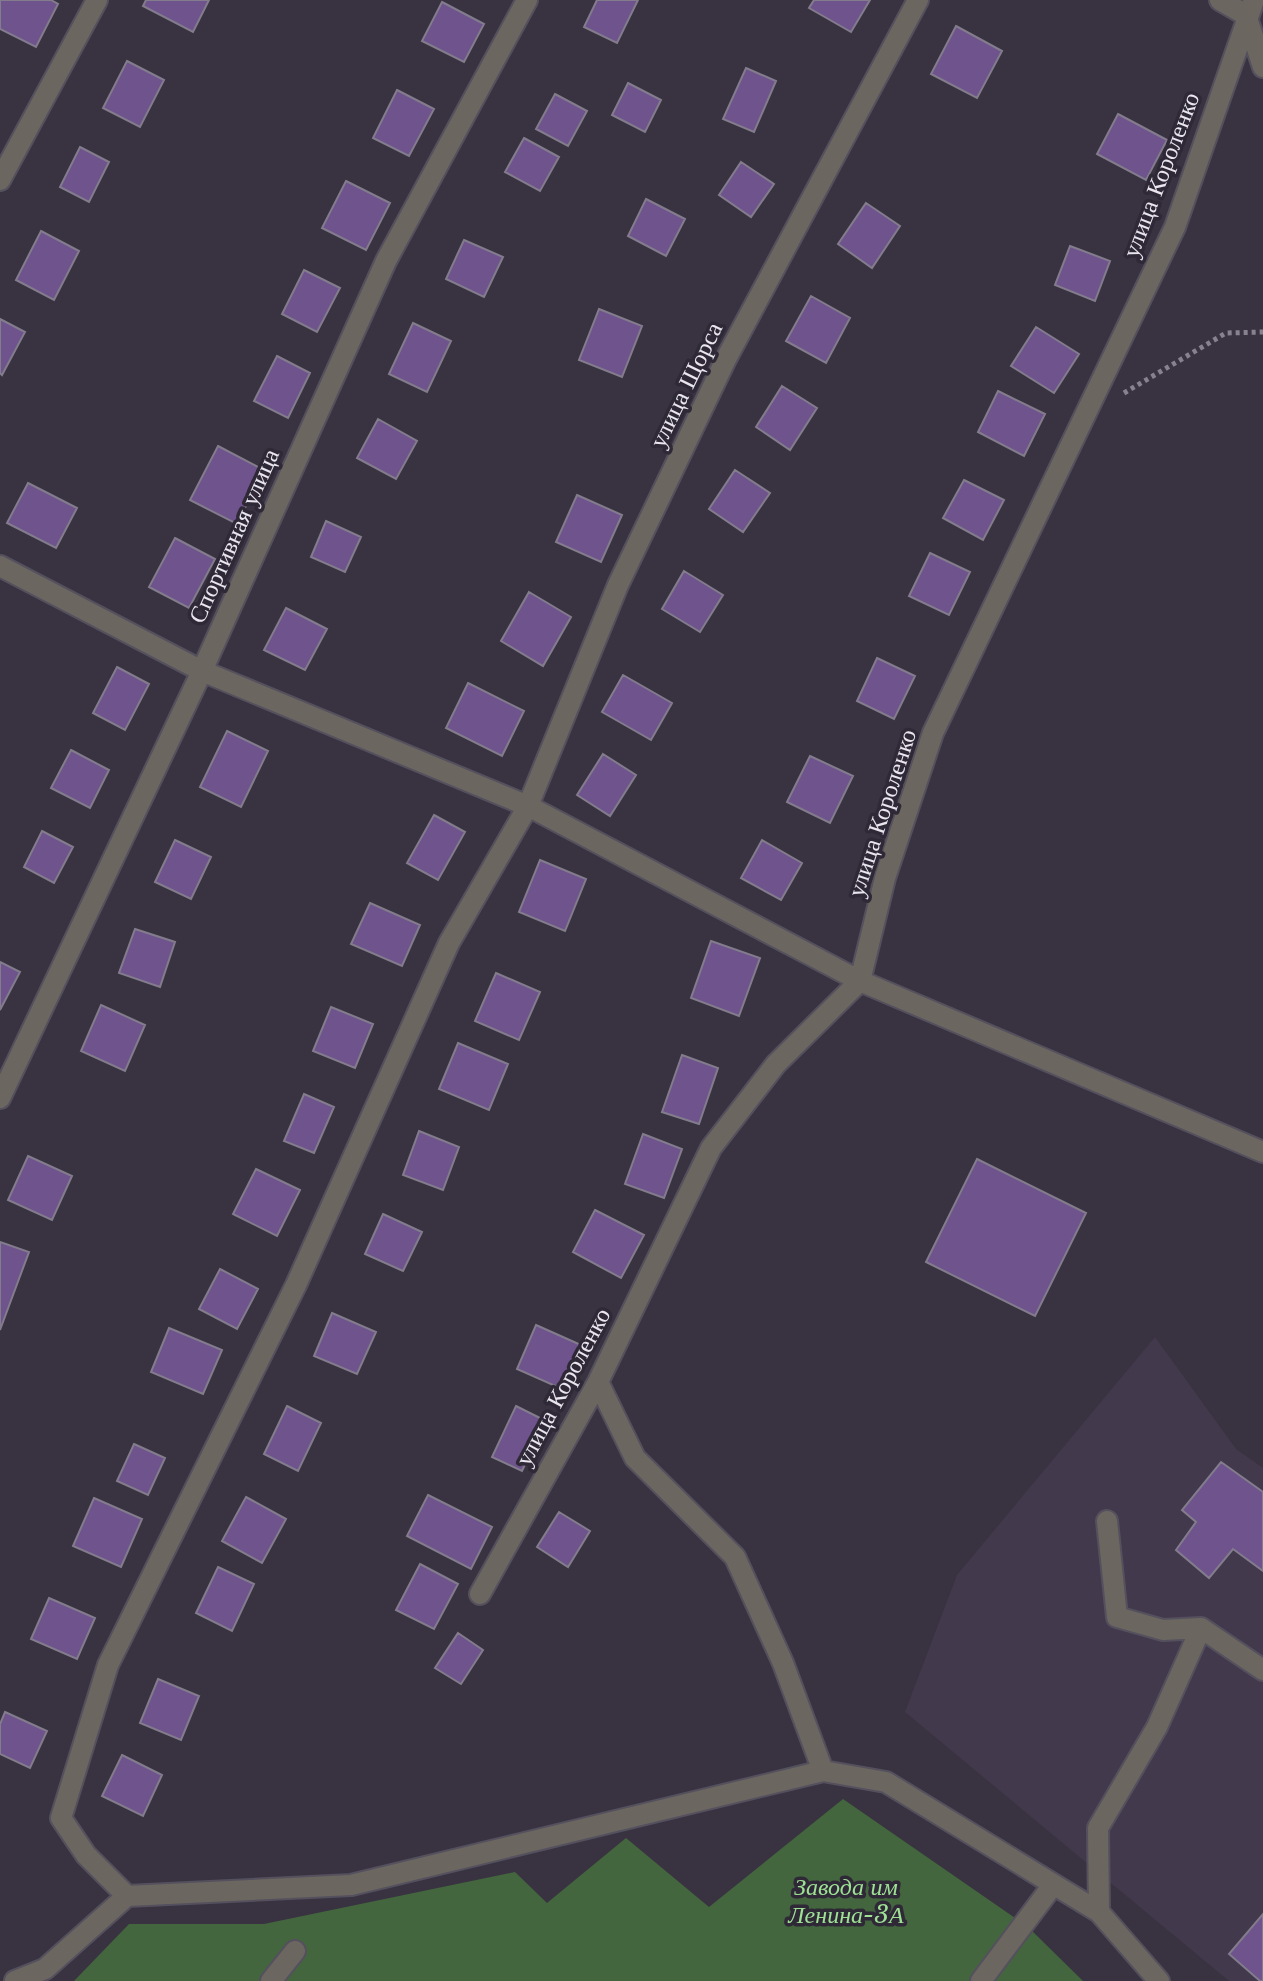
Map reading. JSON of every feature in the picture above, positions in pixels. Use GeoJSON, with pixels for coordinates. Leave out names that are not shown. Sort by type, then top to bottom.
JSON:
{"type":"FeatureCollection","features":[{"type":"Feature","properties":{"kind":"street"},"geometry":{"type":"LineString","coordinates":[[0,180],[97,0]]}},
{"type":"Feature","properties":{"kind":"street","name":"Спортивная улица"},"geometry":{"type":"LineString","coordinates":[[0,1098],[202,671],[386,261],[527,0]]}},
{"type":"Feature","properties":{"kind":"street","name":"улица Щорса"},"geometry":{"type":"LineString","coordinates":[[127,1896],[86,1855],[61,1818],[108,1665],[296,1285],[449,943],[528,806],[618,585],[726,359],[918,0]]}},
{"type":"Feature","properties":{"kind":"street"},"geometry":{"type":"LineString","coordinates":[[1220,0],[1250,8],[1263,67]]}},
{"type":"Feature","properties":{"kind":"street","name":"улица Короленко"},"geometry":{"type":"LineString","coordinates":[[480,1594],[598,1382],[711,1148],[776,1064],[860,981],[885,878],[933,733],[1175,227],[1250,8]]}},
{"type":"Feature","properties":{"kind":"street"},"geometry":{"type":"LineString","coordinates":[[0,566],[202,671],[528,806],[860,981],[1263,1152]]}},
{"type":"Feature","properties":{"kind":"street"},"geometry":{"type":"LineString","coordinates":[[598,1382],[635,1458],[735,1557],[783,1663],[823,1771]]}},
{"type":"Feature","properties":{"kind":"street"},"geometry":{"type":"LineString","coordinates":[[1107,1521],[1117,1617],[1163,1630],[1201,1628],[1263,1670]]}},
{"type":"Feature","properties":{"kind":"street"},"geometry":{"type":"LineString","coordinates":[[1099,1912],[1098,1828],[1157,1727],[1201,1628]]}},
{"type":"Feature","properties":{"kind":"street"},"geometry":{"type":"LineString","coordinates":[[15,1981],[45,1969],[127,1896],[351,1885],[823,1771],[886,1782],[1099,1912],[1159,1981]]}},
{"type":"Feature","properties":{"kind":"street"},"geometry":{"type":"LineString","coordinates":[[981,1981],[1053,1885]]}},
{"type":"Feature","properties":{"kind":"street"},"geometry":{"type":"LineString","coordinates":[[271,1981],[295,1951]]}},
{"type":"Feature","properties":{"kind":"path"},"geometry":{"type":"LineString","coordinates":[[1122,394],[1226,333],[1263,332]]}},
{"type":"Feature","properties":{"kind":"shaded area"},"geometry":{"type":"Polygon","coordinates":[[[1155,1337],[1236,1449],[1263,1468],[1263,1981],[1229,1981],[905,1712],[957,1575],[1155,1337]]]}},
{"type":"Feature","properties":{"kind":"green space","name":"Завода им Ленина-3А"},"geometry":{"type":"Polygon","coordinates":[[[843,1799],[1028,1927],[1083,1981],[74,1981],[129,1924],[264,1924],[515,1872],[547,1903],[626,1838],[709,1907],[843,1799]]]}},
{"type":"Feature","properties":{"kind":"building"},"geometry":{"type":"Polygon","coordinates":[[[0,0],[51,0],[58,4],[36,47],[0,29],[0,0]]]}},
{"type":"Feature","properties":{"kind":"building"},"geometry":{"type":"Polygon","coordinates":[[[146,0],[209,0],[193,32],[143,6],[146,0]]]}},
{"type":"Feature","properties":{"kind":"building"},"geometry":{"type":"Polygon","coordinates":[[[597,0],[638,0],[617,43],[584,27],[597,0]]]}},
{"type":"Feature","properties":{"kind":"building"},"geometry":{"type":"Polygon","coordinates":[[[814,0],[870,0],[851,32],[809,8],[814,0]]]}},
{"type":"Feature","properties":{"kind":"building"},"geometry":{"type":"Polygon","coordinates":[[[442,2],[484,24],[464,62],[422,41],[442,2]]]}},
{"type":"Feature","properties":{"kind":"building"},"geometry":{"type":"Polygon","coordinates":[[[956,26],[1002,51],[977,98],[931,74],[956,26]]]}},
{"type":"Feature","properties":{"kind":"building"},"geometry":{"type":"Polygon","coordinates":[[[127,61],[164,80],[140,127],[103,108],[127,61]]]}},
{"type":"Feature","properties":{"kind":"building"},"geometry":{"type":"Polygon","coordinates":[[[746,68],[776,81],[754,132],[723,119],[746,68]]]}},
{"type":"Feature","properties":{"kind":"building"},"geometry":{"type":"Polygon","coordinates":[[[628,83],[661,100],[645,132],[612,115],[628,83]]]}},
{"type":"Feature","properties":{"kind":"building"},"geometry":{"type":"Polygon","coordinates":[[[397,90],[434,109],[409,156],[373,138],[397,90]]]}},
{"type":"Feature","properties":{"kind":"building"},"geometry":{"type":"Polygon","coordinates":[[[555,94],[587,111],[568,146],[536,129],[555,94]]]}},
{"type":"Feature","properties":{"kind":"building"},"geometry":{"type":"Polygon","coordinates":[[[1118,114],[1167,140],[1146,180],[1097,154],[1118,114]]]}},
{"type":"Feature","properties":{"kind":"building"},"geometry":{"type":"Polygon","coordinates":[[[524,138],[559,157],[540,191],[505,172],[524,138]]]}},
{"type":"Feature","properties":{"kind":"building"},"geometry":{"type":"Polygon","coordinates":[[[80,147],[109,162],[89,202],[60,187],[80,147]]]}},
{"type":"Feature","properties":{"kind":"building"},"geometry":{"type":"Polygon","coordinates":[[[741,162],[774,184],[751,217],[719,195],[741,162]]]}},
{"type":"Feature","properties":{"kind":"building"},"geometry":{"type":"Polygon","coordinates":[[[346,181],[390,203],[366,250],[322,228],[346,181]]]}},
{"type":"Feature","properties":{"kind":"building"},"geometry":{"type":"Polygon","coordinates":[[[646,199],[685,219],[666,256],[628,236],[646,199]]]}},
{"type":"Feature","properties":{"kind":"building"},"geometry":{"type":"Polygon","coordinates":[[[866,203],[900,226],[872,268],[838,244],[866,203]]]}},
{"type":"Feature","properties":{"kind":"building"},"geometry":{"type":"Polygon","coordinates":[[[41,231],[79,251],[54,300],[16,280],[41,231]]]}},
{"type":"Feature","properties":{"kind":"building"},"geometry":{"type":"Polygon","coordinates":[[[464,240],[503,257],[484,297],[446,279],[464,240]]]}},
{"type":"Feature","properties":{"kind":"building"},"geometry":{"type":"Polygon","coordinates":[[[1070,246],[1110,261],[1095,301],[1055,285],[1070,246]]]}},
{"type":"Feature","properties":{"kind":"building"},"geometry":{"type":"Polygon","coordinates":[[[304,270],[340,288],[317,332],[282,314],[304,270]]]}},
{"type":"Feature","properties":{"kind":"building"},"geometry":{"type":"Polygon","coordinates":[[[811,296],[850,318],[826,363],[786,341],[811,296]]]}},
{"type":"Feature","properties":{"kind":"building"},"geometry":{"type":"Polygon","coordinates":[[[599,309],[642,326],[622,377],[579,360],[599,309]]]}},
{"type":"Feature","properties":{"kind":"building"},"geometry":{"type":"Polygon","coordinates":[[[0,319],[25,332],[2,375],[0,373],[0,319]]]}},
{"type":"Feature","properties":{"kind":"building"},"geometry":{"type":"Polygon","coordinates":[[[413,323],[451,341],[427,392],[389,374],[413,323]]]}},
{"type":"Feature","properties":{"kind":"building"},"geometry":{"type":"Polygon","coordinates":[[[1036,327],[1079,354],[1054,393],[1011,366],[1036,327]]]}},
{"type":"Feature","properties":{"kind":"building"},"geometry":{"type":"Polygon","coordinates":[[[277,356],[310,373],[288,418],[254,401],[277,356]]]}},
{"type":"Feature","properties":{"kind":"building"},"geometry":{"type":"Polygon","coordinates":[[[782,386],[817,408],[790,450],[756,427],[782,386]]]}},
{"type":"Feature","properties":{"kind":"building"},"geometry":{"type":"Polygon","coordinates":[[[998,391],[1045,414],[1024,456],[978,432],[998,391]]]}},
{"type":"Feature","properties":{"kind":"building"},"geometry":{"type":"Polygon","coordinates":[[[378,419],[417,441],[396,479],[357,458],[378,419]]]}},
{"type":"Feature","properties":{"kind":"building"},"geometry":{"type":"Polygon","coordinates":[[[218,446],[264,470],[237,524],[190,500],[218,446]]]}},
{"type":"Feature","properties":{"kind":"building"},"geometry":{"type":"Polygon","coordinates":[[[735,470],[770,493],[743,532],[709,509],[735,470]]]}},
{"type":"Feature","properties":{"kind":"building"},"geometry":{"type":"Polygon","coordinates":[[[964,480],[1004,500],[983,540],[943,518],[964,480]]]}},
{"type":"Feature","properties":{"kind":"building"},"geometry":{"type":"Polygon","coordinates":[[[28,483],[77,508],[56,548],[7,523],[28,483]]]}},
{"type":"Feature","properties":{"kind":"building"},"geometry":{"type":"Polygon","coordinates":[[[577,495],[622,515],[601,562],[556,542],[577,495]]]}},
{"type":"Feature","properties":{"kind":"building"},"geometry":{"type":"Polygon","coordinates":[[[326,521],[361,537],[345,572],[311,557],[326,521]]]}},
{"type":"Feature","properties":{"kind":"building"},"geometry":{"type":"Polygon","coordinates":[[[175,538],[215,559],[189,608],[149,587],[175,538]]]}},
{"type":"Feature","properties":{"kind":"building"},"geometry":{"type":"Polygon","coordinates":[[[930,553],[970,572],[949,615],[909,596],[930,553]]]}},
{"type":"Feature","properties":{"kind":"building"},"geometry":{"type":"Polygon","coordinates":[[[684,571],[723,595],[700,632],[662,609],[684,571]]]}},
{"type":"Feature","properties":{"kind":"building"},"geometry":{"type":"Polygon","coordinates":[[[529,592],[571,617],[543,666],[501,641],[529,592]]]}},
{"type":"Feature","properties":{"kind":"building"},"geometry":{"type":"Polygon","coordinates":[[[286,608],[327,629],[305,670],[264,650],[286,608]]]}},
{"type":"Feature","properties":{"kind":"building"},"geometry":{"type":"Polygon","coordinates":[[[877,658],[915,676],[894,719],[857,701],[877,658]]]}},
{"type":"Feature","properties":{"kind":"building"},"geometry":{"type":"Polygon","coordinates":[[[117,667],[149,684],[125,730],[93,713],[117,667]]]}},
{"type":"Feature","properties":{"kind":"building"},"geometry":{"type":"Polygon","coordinates":[[[623,675],[672,703],[651,740],[602,712],[623,675]]]}},
{"type":"Feature","properties":{"kind":"building"},"geometry":{"type":"Polygon","coordinates":[[[468,683],[524,711],[502,756],[446,728],[468,683]]]}},
{"type":"Feature","properties":{"kind":"building"},"geometry":{"type":"Polygon","coordinates":[[[227,731],[268,751],[241,807],[200,787],[227,731]]]}},
{"type":"Feature","properties":{"kind":"building"},"geometry":{"type":"Polygon","coordinates":[[[71,750],[109,770],[90,808],[51,788],[71,750]]]}},
{"type":"Feature","properties":{"kind":"building"},"geometry":{"type":"Polygon","coordinates":[[[603,754],[636,775],[610,816],[577,795],[603,754]]]}},
{"type":"Feature","properties":{"kind":"building"},"geometry":{"type":"Polygon","coordinates":[[[810,756],[853,776],[830,823],[787,802],[810,756]]]}},
{"type":"Feature","properties":{"kind":"building"},"geometry":{"type":"Polygon","coordinates":[[[434,815],[465,832],[438,880],[407,863],[434,815]]]}},
{"type":"Feature","properties":{"kind":"building"},"geometry":{"type":"Polygon","coordinates":[[[42,831],[73,847],[54,883],[24,867],[42,831]]]}},
{"type":"Feature","properties":{"kind":"building"},"geometry":{"type":"Polygon","coordinates":[[[175,840],[211,857],[191,899],[155,882],[175,840]]]}},
{"type":"Feature","properties":{"kind":"building"},"geometry":{"type":"Polygon","coordinates":[[[762,840],[802,863],[781,900],[741,878],[762,840]]]}},
{"type":"Feature","properties":{"kind":"building"},"geometry":{"type":"Polygon","coordinates":[[[540,860],[586,879],[565,931],[519,912],[540,860]]]}},
{"type":"Feature","properties":{"kind":"building"},"geometry":{"type":"Polygon","coordinates":[[[370,903],[420,925],[402,966],[351,944],[370,903]]]}},
{"type":"Feature","properties":{"kind":"building"},"geometry":{"type":"Polygon","coordinates":[[[135,929],[175,942],[160,987],[119,973],[135,929]]]}},
{"type":"Feature","properties":{"kind":"building"},"geometry":{"type":"Polygon","coordinates":[[[711,941],[760,958],[739,1016],[691,998],[711,941]]]}},
{"type":"Feature","properties":{"kind":"building"},"geometry":{"type":"Polygon","coordinates":[[[0,962],[20,972],[0,1010],[0,962]]]}},
{"type":"Feature","properties":{"kind":"building"},"geometry":{"type":"Polygon","coordinates":[[[496,973],[540,992],[519,1040],[475,1021],[496,973]]]}},
{"type":"Feature","properties":{"kind":"building"},"geometry":{"type":"Polygon","coordinates":[[[101,1005],[145,1025],[125,1071],[81,1051],[101,1005]]]}},
{"type":"Feature","properties":{"kind":"building"},"geometry":{"type":"Polygon","coordinates":[[[331,1007],[373,1024],[355,1068],[313,1051],[331,1007]]]}},
{"type":"Feature","properties":{"kind":"building"},"geometry":{"type":"Polygon","coordinates":[[[458,1043],[508,1064],[489,1110],[439,1089],[458,1043]]]}},
{"type":"Feature","properties":{"kind":"building"},"geometry":{"type":"Polygon","coordinates":[[[682,1055],[718,1068],[699,1124],[662,1112],[682,1055]]]}},
{"type":"Feature","properties":{"kind":"building"},"geometry":{"type":"Polygon","coordinates":[[[304,1094],[334,1107],[314,1153],[284,1141],[304,1094]]]}},
{"type":"Feature","properties":{"kind":"building"},"geometry":{"type":"Polygon","coordinates":[[[419,1131],[459,1147],[443,1190],[403,1175],[419,1131]]]}},
{"type":"Feature","properties":{"kind":"building"},"geometry":{"type":"Polygon","coordinates":[[[643,1134],[682,1149],[664,1198],[625,1184],[643,1134]]]}},
{"type":"Feature","properties":{"kind":"building"},"geometry":{"type":"Polygon","coordinates":[[[28,1156],[72,1176],[52,1220],[8,1200],[28,1156]]]}},
{"type":"Feature","properties":{"kind":"building"},"geometry":{"type":"Polygon","coordinates":[[[977,1159],[1086,1213],[1035,1316],[926,1262],[977,1159]]]}},
{"type":"Feature","properties":{"kind":"building"},"geometry":{"type":"Polygon","coordinates":[[[256,1169],[300,1190],[277,1236],[233,1214],[256,1169]]]}},
{"type":"Feature","properties":{"kind":"building"},"geometry":{"type":"Polygon","coordinates":[[[595,1210],[644,1235],[621,1278],[573,1252],[595,1210]]]}},
{"type":"Feature","properties":{"kind":"building"},"geometry":{"type":"Polygon","coordinates":[[[383,1214],[422,1232],[403,1271],[365,1254],[383,1214]]]}},
{"type":"Feature","properties":{"kind":"building"},"geometry":{"type":"Polygon","coordinates":[[[0,1242],[29,1252],[0,1330],[0,1242]]]}},
{"type":"Feature","properties":{"kind":"building"},"geometry":{"type":"Polygon","coordinates":[[[220,1269],[258,1289],[237,1329],[199,1309],[220,1269]]]}},
{"type":"Feature","properties":{"kind":"building"},"geometry":{"type":"Polygon","coordinates":[[[332,1313],[376,1332],[357,1374],[314,1356],[332,1313]]]}},
{"type":"Feature","properties":{"kind":"building"},"geometry":{"type":"Polygon","coordinates":[[[536,1325],[581,1345],[562,1389],[517,1369],[536,1325]]]}},
{"type":"Feature","properties":{"kind":"building"},"geometry":{"type":"Polygon","coordinates":[[[169,1328],[222,1350],[203,1394],[151,1372],[169,1328]]]}},
{"type":"Feature","properties":{"kind":"building"},"geometry":{"type":"Polygon","coordinates":[[[287,1406],[321,1423],[298,1471],[264,1454],[287,1406]]]}},
{"type":"Feature","properties":{"kind":"building"},"geometry":{"type":"Polygon","coordinates":[[[516,1406],[546,1421],[522,1471],[492,1457],[516,1406]]]}},
{"type":"Feature","properties":{"kind":"building"},"geometry":{"type":"Polygon","coordinates":[[[134,1444],[165,1458],[148,1495],[117,1481],[134,1444]]]}},
{"type":"Feature","properties":{"kind":"building"},"geometry":{"type":"Polygon","coordinates":[[[1221,1462],[1263,1492],[1263,1571],[1233,1549],[1209,1578],[1176,1550],[1196,1522],[1182,1510],[1221,1462]]]}},
{"type":"Feature","properties":{"kind":"building"},"geometry":{"type":"Polygon","coordinates":[[[428,1495],[492,1527],[471,1569],[407,1536],[428,1495]]]}},
{"type":"Feature","properties":{"kind":"building"},"geometry":{"type":"Polygon","coordinates":[[[246,1497],[286,1519],[262,1563],[222,1541],[246,1497]]]}},
{"type":"Feature","properties":{"kind":"building"},"geometry":{"type":"Polygon","coordinates":[[[94,1498],[142,1519],[121,1567],[73,1546],[94,1498]]]}},
{"type":"Feature","properties":{"kind":"building"},"geometry":{"type":"Polygon","coordinates":[[[559,1512],[590,1531],[568,1567],[537,1547],[559,1512]]]}},
{"type":"Feature","properties":{"kind":"building"},"geometry":{"type":"Polygon","coordinates":[[[420,1564],[458,1584],[434,1629],[396,1610],[420,1564]]]}},
{"type":"Feature","properties":{"kind":"building"},"geometry":{"type":"Polygon","coordinates":[[[218,1567],[254,1584],[232,1631],[196,1613],[218,1567]]]}},
{"type":"Feature","properties":{"kind":"building"},"geometry":{"type":"Polygon","coordinates":[[[49,1598],[95,1618],[77,1659],[31,1639],[49,1598]]]}},
{"type":"Feature","properties":{"kind":"building"},"geometry":{"type":"Polygon","coordinates":[[[458,1633],[483,1650],[461,1684],[435,1668],[458,1633]]]}},
{"type":"Feature","properties":{"kind":"building"},"geometry":{"type":"Polygon","coordinates":[[[158,1679],[199,1696],[181,1740],[140,1723],[158,1679]]]}},
{"type":"Feature","properties":{"kind":"building"},"geometry":{"type":"Polygon","coordinates":[[[5,1712],[47,1731],[30,1768],[0,1754],[0,1724],[5,1712]]]}},
{"type":"Feature","properties":{"kind":"building"},"geometry":{"type":"Polygon","coordinates":[[[122,1755],[162,1775],[143,1816],[102,1796],[122,1755]]]}},
{"type":"Feature","properties":{"kind":"building"},"geometry":{"type":"Polygon","coordinates":[[[1263,1914],[1263,1981],[1260,1981],[1229,1954],[1263,1914]]]}}]}
